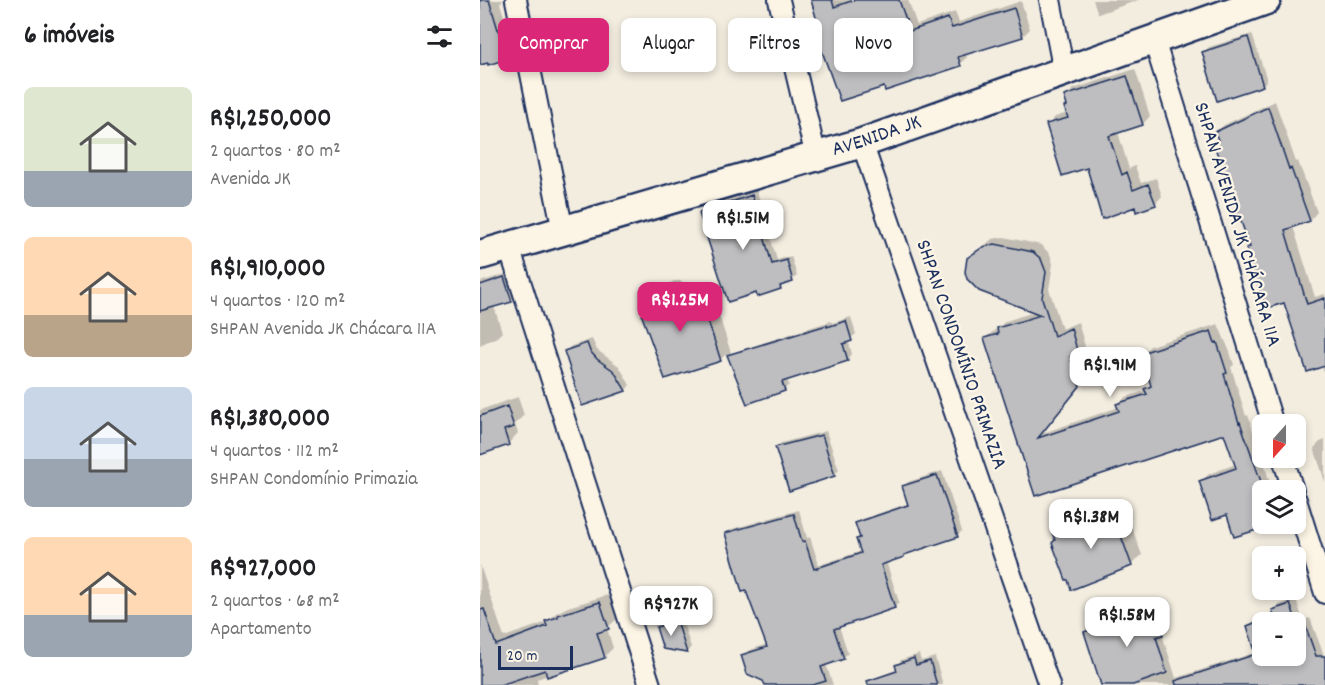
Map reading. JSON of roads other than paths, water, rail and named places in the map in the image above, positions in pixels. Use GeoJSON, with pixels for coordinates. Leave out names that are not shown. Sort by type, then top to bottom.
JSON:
{"type":"FeatureCollection","features":[{"type":"Feature","properties":{"kind":"street"},"geometry":{"type":"LineString","coordinates":[[516,0],[563,231]]}},
{"type":"Feature","properties":{"kind":"street"},"geometry":{"type":"LineString","coordinates":[[779,0],[816,157]]}},
{"type":"Feature","properties":{"kind":"street"},"geometry":{"type":"LineString","coordinates":[[1050,0],[1064,72]]}},
{"type":"Feature","properties":{"kind":"street","name":"AVENIDA JK"},"geometry":{"type":"LineString","coordinates":[[480,255],[862,143],[1266,0]]}},
{"type":"Feature","properties":{"kind":"street","name":"SHPAN AVENIDA JK CHÁCARA 11A"},"geometry":{"type":"LineString","coordinates":[[1154,40],[1270,414]]}},
{"type":"Feature","properties":{"kind":"street","name":"SHPAN CONDOMÍNIO PRIMAZIA"},"geometry":{"type":"LineString","coordinates":[[862,143],[1048,685]]}},
{"type":"Feature","properties":{"kind":"street"},"geometry":{"type":"LineString","coordinates":[[509,247],[650,685]]}},
{"type":"Feature","properties":{"kind":"street"},"geometry":{"type":"LineString","coordinates":[[1306,532],[1325,593]]}}]}
